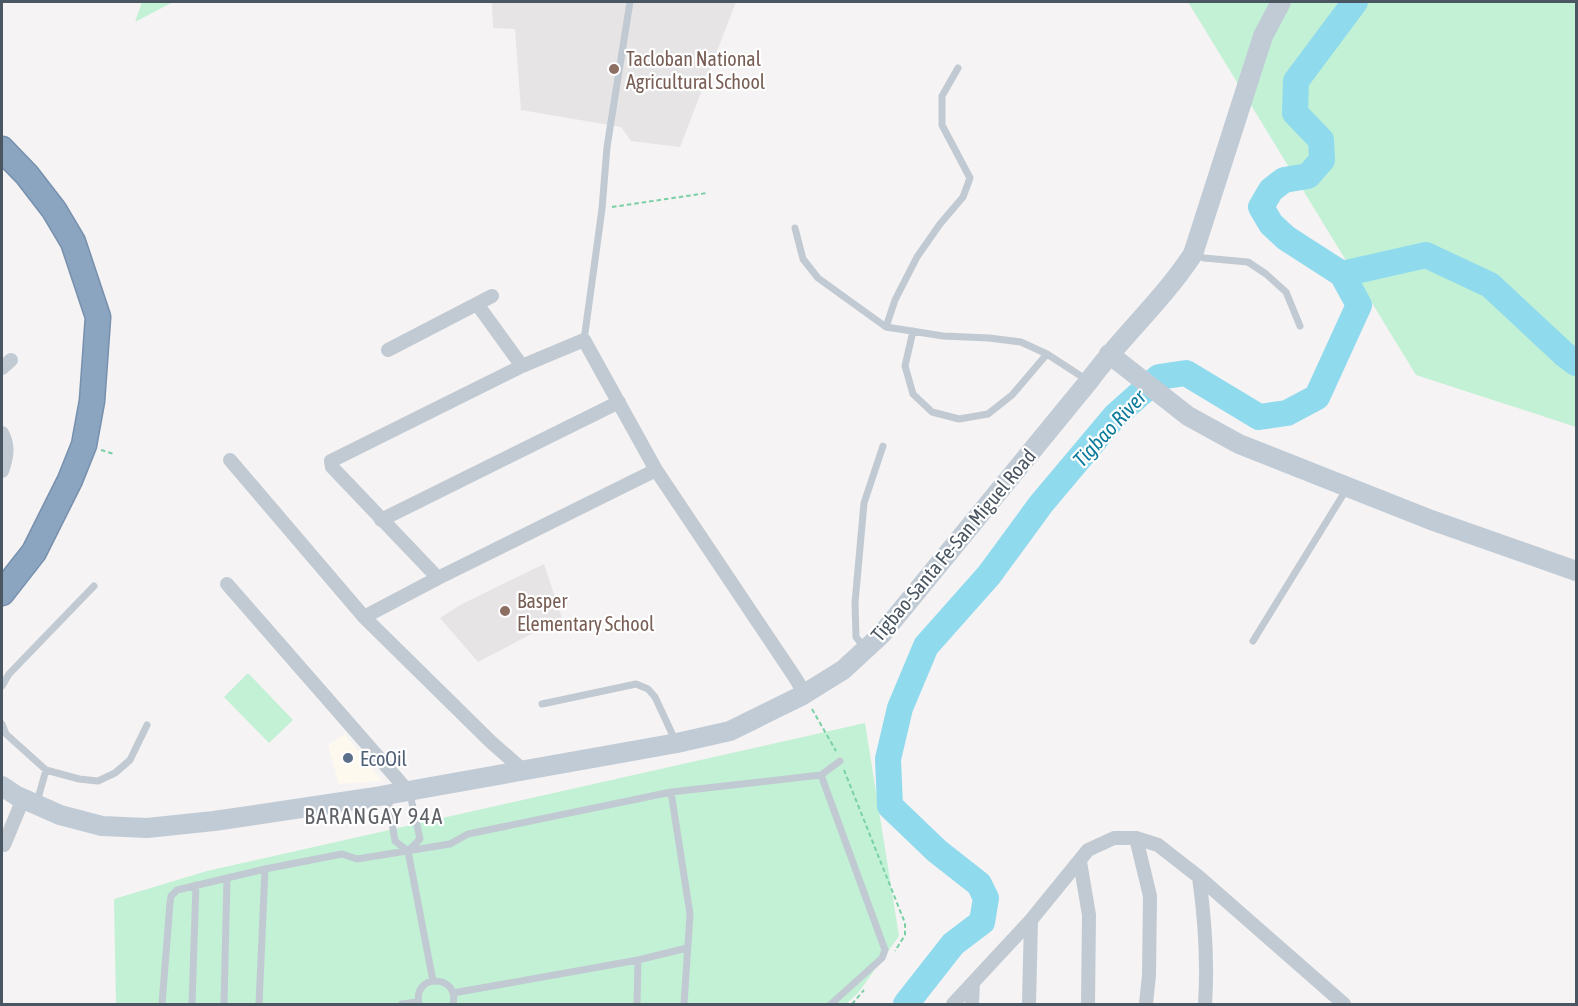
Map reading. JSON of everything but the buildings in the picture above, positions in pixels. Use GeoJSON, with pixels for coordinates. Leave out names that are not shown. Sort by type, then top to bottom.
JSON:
{"type":"FeatureCollection","features":[{"type":"Feature","properties":{"kind":"highway"},"geometry":{"type":"LineString","coordinates":[[2,149],[27,175],[54,210],[73,242],[98,317],[92,401],[84,445],[70,480],[34,552],[3,587]]}},
{"type":"Feature","properties":{"kind":"main road","name":"Tigbao-Santa Fe-San Miguel Road"},"geometry":{"type":"LineString","coordinates":[[2,786],[60,815],[102,826],[147,828],[214,821],[524,771],[676,743],[730,731],[805,694],[843,670],[881,635],[1089,381],[1117,359],[1177,280],[1193,254],[1263,36],[1281,2]]}},
{"type":"Feature","properties":{"kind":"main road"},"geometry":{"type":"LineString","coordinates":[[1117,359],[1188,416],[1239,444],[1431,520],[1576,571]]}},
{"type":"Feature","properties":{"kind":"street"},"geometry":{"type":"LineString","coordinates":[[388,350],[492,296]]}},
{"type":"Feature","properties":{"kind":"street"},"geometry":{"type":"LineString","coordinates":[[477,304],[522,366]]}},
{"type":"Feature","properties":{"kind":"street"},"geometry":{"type":"LineString","coordinates":[[438,578],[332,467],[332,461],[522,366],[584,340],[656,470],[805,694]]}},
{"type":"Feature","properties":{"kind":"street"},"geometry":{"type":"LineString","coordinates":[[381,520],[619,402]]}},
{"type":"Feature","properties":{"kind":"street"},"geometry":{"type":"LineString","coordinates":[[2,433],[7,448],[2,471]]}},
{"type":"Feature","properties":{"kind":"street"},"geometry":{"type":"LineString","coordinates":[[230,460],[364,617],[490,742],[524,771]]}},
{"type":"Feature","properties":{"kind":"street"},"geometry":{"type":"LineString","coordinates":[[364,617],[656,470]]}},
{"type":"Feature","properties":{"kind":"street"},"geometry":{"type":"LineString","coordinates":[[227,584],[408,790]]}},
{"type":"Feature","properties":{"kind":"street"},"geometry":{"type":"LineString","coordinates":[[4,845],[30,802]]}},
{"type":"Feature","properties":{"kind":"street"},"geometry":{"type":"LineString","coordinates":[[953,1005],[1031,920],[1088,850],[1114,838],[1136,838],[1158,845],[1199,877],[1344,1005]]}},
{"type":"Feature","properties":{"kind":"street"},"geometry":{"type":"LineString","coordinates":[[1136,838],[1149,896],[1149,975],[1146,1005]]}},
{"type":"Feature","properties":{"kind":"street"},"geometry":{"type":"LineString","coordinates":[[1080,862],[1089,915],[1088,1005]]}},
{"type":"Feature","properties":{"kind":"street"},"geometry":{"type":"LineString","coordinates":[[1199,877],[1207,968],[1205,1005]]}},
{"type":"Feature","properties":{"kind":"street"},"geometry":{"type":"LineString","coordinates":[[1029,1005],[1031,920]]}},
{"type":"Feature","properties":{"kind":"street"},"geometry":{"type":"LineString","coordinates":[[972,1005],[973,983]]}},
{"type":"Feature","properties":{"kind":"lane"},"geometry":{"type":"LineString","coordinates":[[584,340],[602,208],[607,147],[630,2]]}},
{"type":"Feature","properties":{"kind":"lane"},"geometry":{"type":"LineString","coordinates":[[886,327],[895,300],[917,257],[940,224],[963,197],[970,178],[942,125],[942,96],[958,68]]}},
{"type":"Feature","properties":{"kind":"lane"},"geometry":{"type":"LineString","coordinates":[[795,228],[803,259],[818,278],[886,327],[943,336],[1021,342],[1047,354],[1089,381]]}},
{"type":"Feature","properties":{"kind":"lane"},"geometry":{"type":"LineString","coordinates":[[1193,254],[1204,258],[1248,262],[1266,274],[1286,292],[1300,327]]}},
{"type":"Feature","properties":{"kind":"lane"},"geometry":{"type":"LineString","coordinates":[[912,331],[904,366],[913,394],[932,412],[959,419],[988,414],[1012,396],[1047,354]]}},
{"type":"Feature","properties":{"kind":"lane"},"geometry":{"type":"LineString","coordinates":[[866,649],[856,637],[855,603],[864,503],[883,446]]}},
{"type":"Feature","properties":{"kind":"lane"},"geometry":{"type":"LineString","coordinates":[[1253,641],[1348,488]]}},
{"type":"Feature","properties":{"kind":"lane"},"geometry":{"type":"LineString","coordinates":[[2,686],[9,674],[94,586]]}},
{"type":"Feature","properties":{"kind":"lane"},"geometry":{"type":"LineString","coordinates":[[542,704],[636,684],[648,689],[655,697],[676,743]]}},
{"type":"Feature","properties":{"kind":"lane"},"geometry":{"type":"LineString","coordinates":[[2,724],[6,734],[46,770],[79,779],[98,781],[115,773],[130,760],[147,725]]}},
{"type":"Feature","properties":{"kind":"lane"},"geometry":{"type":"LineString","coordinates":[[162,1005],[171,896],[177,890],[342,854],[357,859],[450,844],[468,834],[671,792],[821,774],[840,761]]}},
{"type":"Feature","properties":{"kind":"lane"},"geometry":{"type":"LineString","coordinates":[[30,802],[46,770]]}},
{"type":"Feature","properties":{"kind":"lane"},"geometry":{"type":"LineString","coordinates":[[821,774],[885,950],[882,958],[831,1005]]}},
{"type":"Feature","properties":{"kind":"lane"},"geometry":{"type":"LineString","coordinates":[[408,790],[420,839],[408,851]]}},
{"type":"Feature","properties":{"kind":"lane"},"geometry":{"type":"LineString","coordinates":[[671,792],[690,914],[684,1005]]}},
{"type":"Feature","properties":{"kind":"lane"},"geometry":{"type":"LineString","coordinates":[[387,794],[394,841],[408,851],[434,981]]}},
{"type":"Feature","properties":{"kind":"lane"},"geometry":{"type":"LineString","coordinates":[[259,1005],[266,869]]}},
{"type":"Feature","properties":{"kind":"lane"},"geometry":{"type":"LineString","coordinates":[[224,1005],[227,878]]}},
{"type":"Feature","properties":{"kind":"lane"},"geometry":{"type":"LineString","coordinates":[[192,1005],[196,885]]}},
{"type":"Feature","properties":{"kind":"lane"},"geometry":{"type":"LineString","coordinates":[[453,993],[638,960],[687,948]]}},
{"type":"Feature","properties":{"kind":"lane"},"geometry":{"type":"LineString","coordinates":[[637,1005],[638,960]]}},
{"type":"Feature","properties":{"kind":"lane"},"geometry":{"type":"LineString","coordinates":[[402,1005],[418,1003],[422,986],[434,981],[445,983],[453,993],[453,1005]]}},
{"type":"Feature","properties":{"kind":"path"},"geometry":{"type":"LineString","coordinates":[[602,208],[707,193]]}},
{"type":"Feature","properties":{"kind":"path"},"geometry":{"type":"LineString","coordinates":[[805,694],[833,743],[905,923],[905,935],[892,955]]}},
{"type":"Feature","properties":{"kind":"path"},"geometry":{"type":"LineString","coordinates":[[852,1005],[867,987]]}},
{"type":"Feature","properties":{"kind":"shaded area","name":"Tacloban National Agricultural School"},"geometry":{"type":"Polygon","coordinates":[[[492,2],[736,2],[680,147],[631,141],[621,127],[521,110],[515,29],[493,28],[492,2]]]}},
{"type":"Feature","properties":{"kind":"shaded area","name":"Basper Elementary School"},"geometry":{"type":"Polygon","coordinates":[[[544,564],[562,618],[478,662],[440,618],[462,604],[544,564]]]}},
{"type":"Feature","properties":{"kind":"shaded area"},"geometry":{"type":"Polygon","coordinates":[[[345,734],[382,781],[339,784],[328,745],[345,734]]]}},
{"type":"Feature","properties":{"kind":"green space"},"geometry":{"type":"Polygon","coordinates":[[[142,2],[173,2],[135,22],[142,2]]]}},
{"type":"Feature","properties":{"kind":"green space"},"geometry":{"type":"Polygon","coordinates":[[[1188,2],[1576,2],[1576,427],[1416,375],[1188,2]]]}},
{"type":"Feature","properties":{"kind":"green space"},"geometry":{"type":"Polygon","coordinates":[[[248,673],[293,720],[269,743],[224,697],[248,673]]]}},
{"type":"Feature","properties":{"kind":"green space"},"geometry":{"type":"Polygon","coordinates":[[[865,723],[899,936],[858,993],[846,1004],[116,1004],[114,899],[207,871],[865,723]]]}},
{"type":"Feature","properties":{"kind":"waterway","name":"Tigbao River"},"geometry":{"type":"LineString","coordinates":[[906,1004],[953,944],[982,922],[986,898],[979,884],[937,851],[890,806],[888,759],[900,708],[926,646],[989,575],[1041,504],[1115,416],[1159,377],[1186,373],[1259,417],[1287,413],[1317,397],[1359,305],[1342,274],[1286,238],[1271,224],[1261,207],[1271,190],[1284,180],[1308,176],[1322,160],[1321,140],[1295,113],[1296,81],[1355,2]]}},
{"type":"Feature","properties":{"kind":"waterway"},"geometry":{"type":"LineString","coordinates":[[1342,274],[1426,255],[1490,285],[1576,363]]}},
{"type":"Feature","properties":{"kind":"place","name":"Tacloban National Agricultural School"},"geometry":{"type":"Point","coordinates":[614,69]}},
{"type":"Feature","properties":{"kind":"place","name":"Basper Elementary School"},"geometry":{"type":"Point","coordinates":[505,611]}},
{"type":"Feature","properties":{"kind":"place","name":"EcoOil"},"geometry":{"type":"Point","coordinates":[348,758]}},
{"type":"Feature","properties":{"kind":"district","name":"BARANGAY 94A"},"geometry":{"type":"Point","coordinates":[374,816]}}]}
